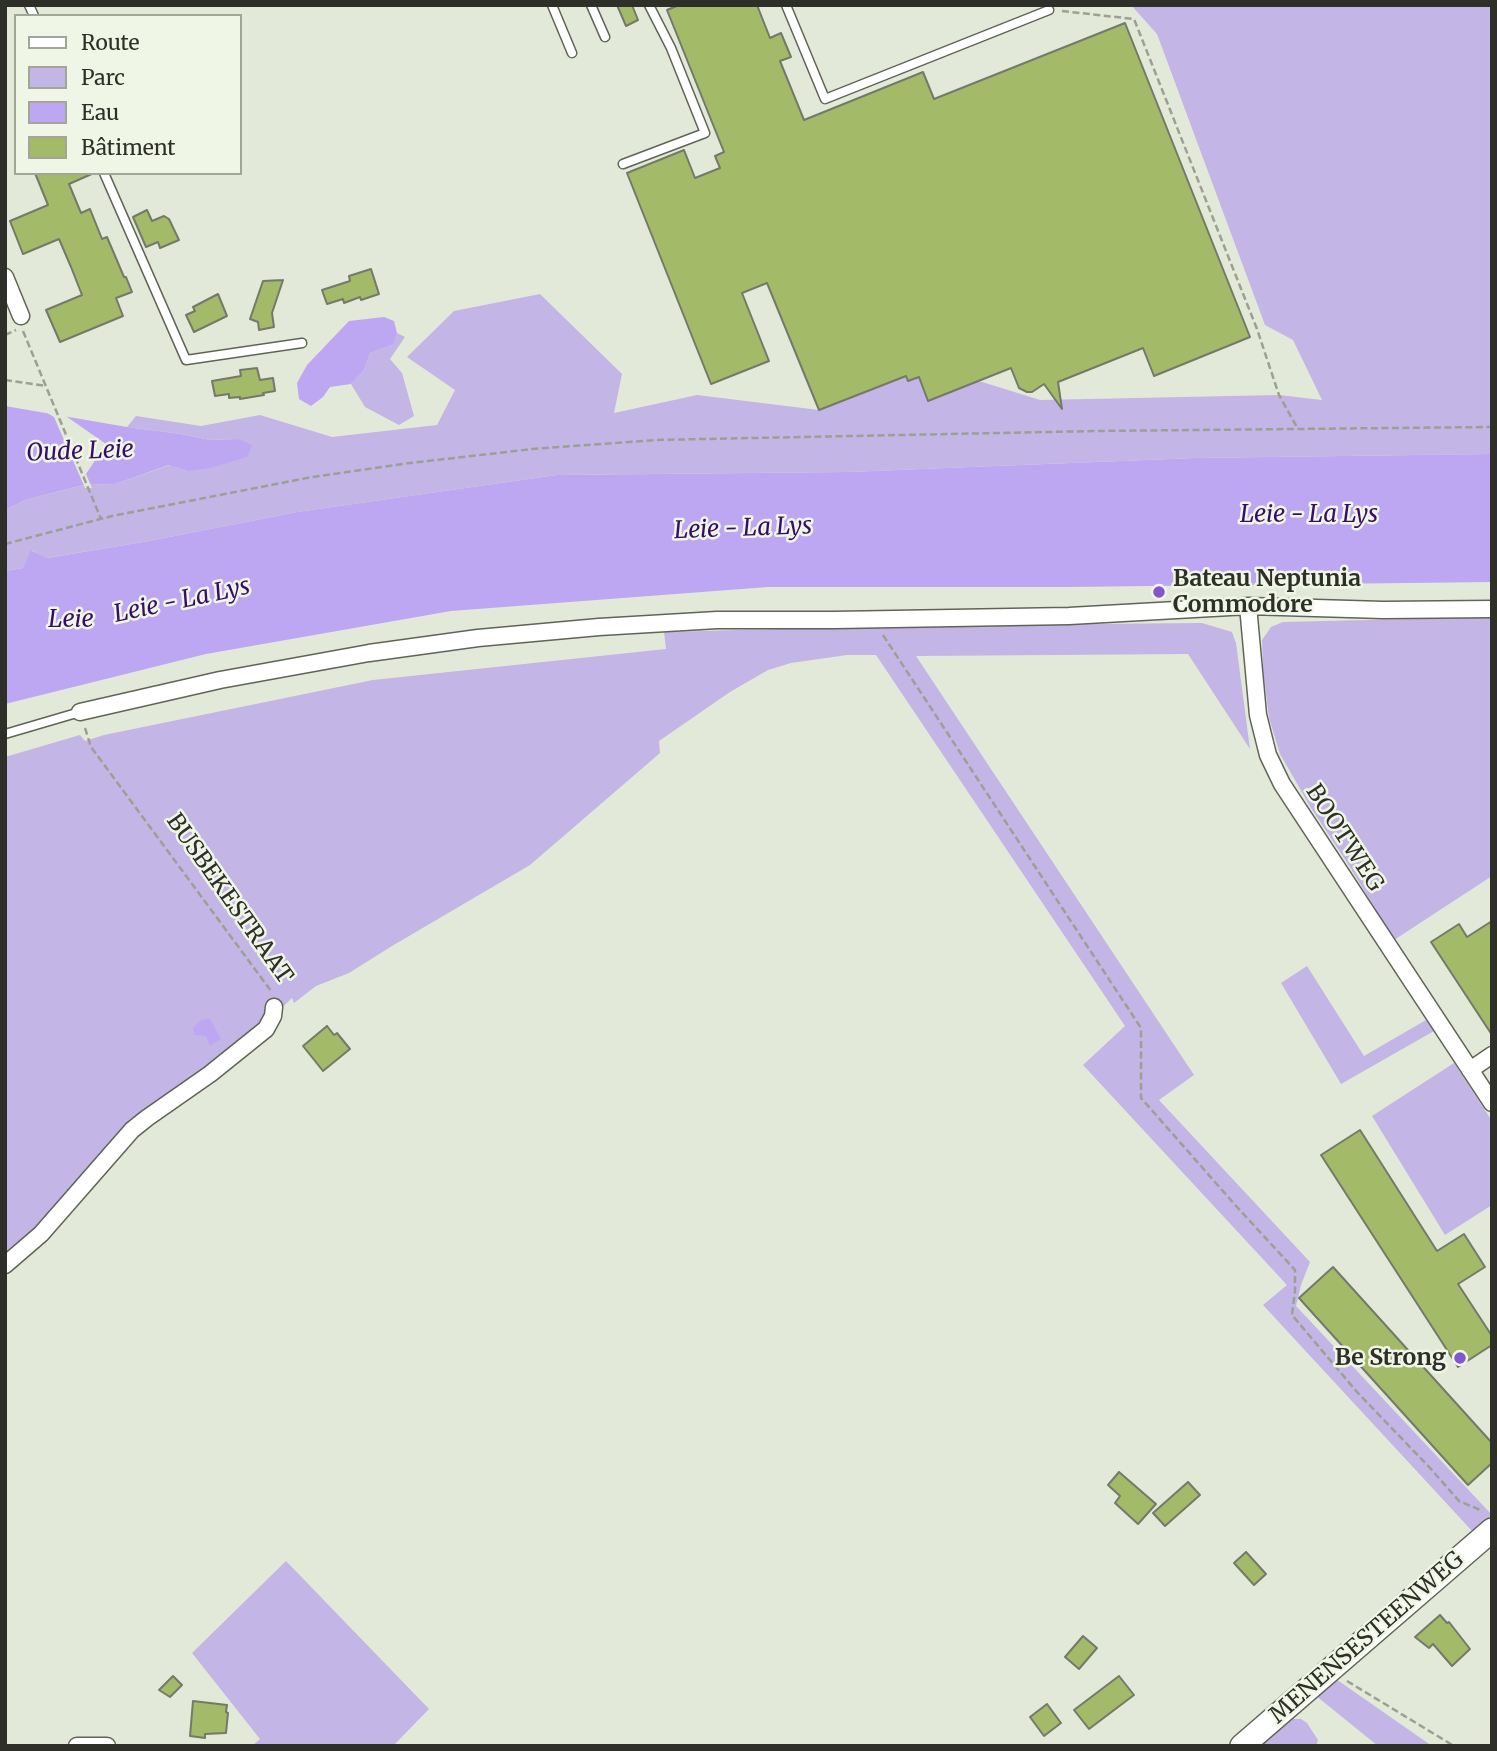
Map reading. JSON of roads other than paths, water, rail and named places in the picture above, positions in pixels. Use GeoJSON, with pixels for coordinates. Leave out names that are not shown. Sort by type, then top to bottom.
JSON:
{"type":"FeatureCollection","features":[{"type":"Feature","properties":{"kind":"street"},"geometry":{"type":"LineString","coordinates":[[5,276],[21,316]]}},
{"type":"Feature","properties":{"kind":"street"},"geometry":{"type":"LineString","coordinates":[[80,712],[220,680],[369,653],[478,638],[600,627],[717,620],[1069,616],[1248,606],[1383,610],[1492,609]]}},
{"type":"Feature","properties":{"kind":"street","name":"BOOTWEG"},"geometry":{"type":"LineString","coordinates":[[1248,606],[1258,715],[1268,755],[1282,784],[1492,1103]]}},
{"type":"Feature","properties":{"kind":"street","name":"BUSBEKESTRAAT"},"geometry":{"type":"LineString","coordinates":[[5,1265],[41,1234],[132,1130],[210,1074],[266,1028],[273,1016],[274,1007]]}},
{"type":"Feature","properties":{"kind":"street"},"geometry":{"type":"LineString","coordinates":[[1470,1070],[1492,1055]]}},
{"type":"Feature","properties":{"kind":"street","name":"MENENSESTEENWEG"},"geometry":{"type":"LineString","coordinates":[[1242,1746],[1329,1670],[1488,1523]]}},
{"type":"Feature","properties":{"kind":"street"},"geometry":{"type":"LineString","coordinates":[[77,1746],[107,1746]]}},
{"type":"Feature","properties":{"kind":"lane"},"geometry":{"type":"LineString","coordinates":[[552,5],[572,53]]}},
{"type":"Feature","properties":{"kind":"lane"},"geometry":{"type":"LineString","coordinates":[[591,5],[604,37]]}},
{"type":"Feature","properties":{"kind":"lane"},"geometry":{"type":"LineString","coordinates":[[623,164],[705,133],[671,48],[649,5]]}},
{"type":"Feature","properties":{"kind":"lane"},"geometry":{"type":"LineString","coordinates":[[786,5],[825,99],[1049,10]]}},
{"type":"Feature","properties":{"kind":"lane"},"geometry":{"type":"LineString","coordinates":[[105,175],[186,360],[302,343]]}},
{"type":"Feature","properties":{"kind":"lane"},"geometry":{"type":"LineString","coordinates":[[5,734],[80,712]]}},
{"type":"Feature","properties":{"kind":"water"},"geometry":{"type":"Polygon","coordinates":[[[384,317],[394,321],[397,333],[393,344],[370,353],[364,370],[351,384],[330,387],[323,397],[311,406],[299,399],[297,383],[307,365],[349,321],[384,317]]]}},
{"type":"Feature","properties":{"kind":"water","name":"Oude Leie"},"geometry":{"type":"Polygon","coordinates":[[[5,406],[210,440],[238,439],[252,445],[247,457],[210,468],[187,471],[169,465],[115,484],[83,485],[25,500],[5,510],[5,406]]]}},
{"type":"Feature","properties":{"kind":"water","name":"Leie"},"geometry":{"type":"Polygon","coordinates":[[[1492,454],[1492,582],[768,587],[451,611],[206,654],[5,704],[5,571],[23,568],[31,550],[47,558],[297,512],[557,475],[848,472],[1195,458],[1492,454]]]}},
{"type":"Feature","properties":{"kind":"water"},"geometry":{"type":"Polygon","coordinates":[[[210,1019],[221,1039],[210,1046],[206,1036],[195,1035],[193,1028],[201,1020],[210,1019]]]}},
{"type":"Feature","properties":{"kind":"place","name":"Bateau Neptunia Commodore"},"geometry":{"type":"Point","coordinates":[1159,592]}},
{"type":"Feature","properties":{"kind":"place","name":"Be Strong"},"geometry":{"type":"Point","coordinates":[1460,1358]}},
{"type":"Feature","properties":{"kind":"water label","name":"Leie - La Lys"},"geometry":{"type":"Point","coordinates":[1309,515]}},
{"type":"Feature","properties":{"kind":"water label","name":"Leie - La Lys"},"geometry":{"type":"Point","coordinates":[743,529]}},
{"type":"Feature","properties":{"kind":"water label","name":"Leie - La Lys"},"geometry":{"type":"Point","coordinates":[182,601]}}]}
